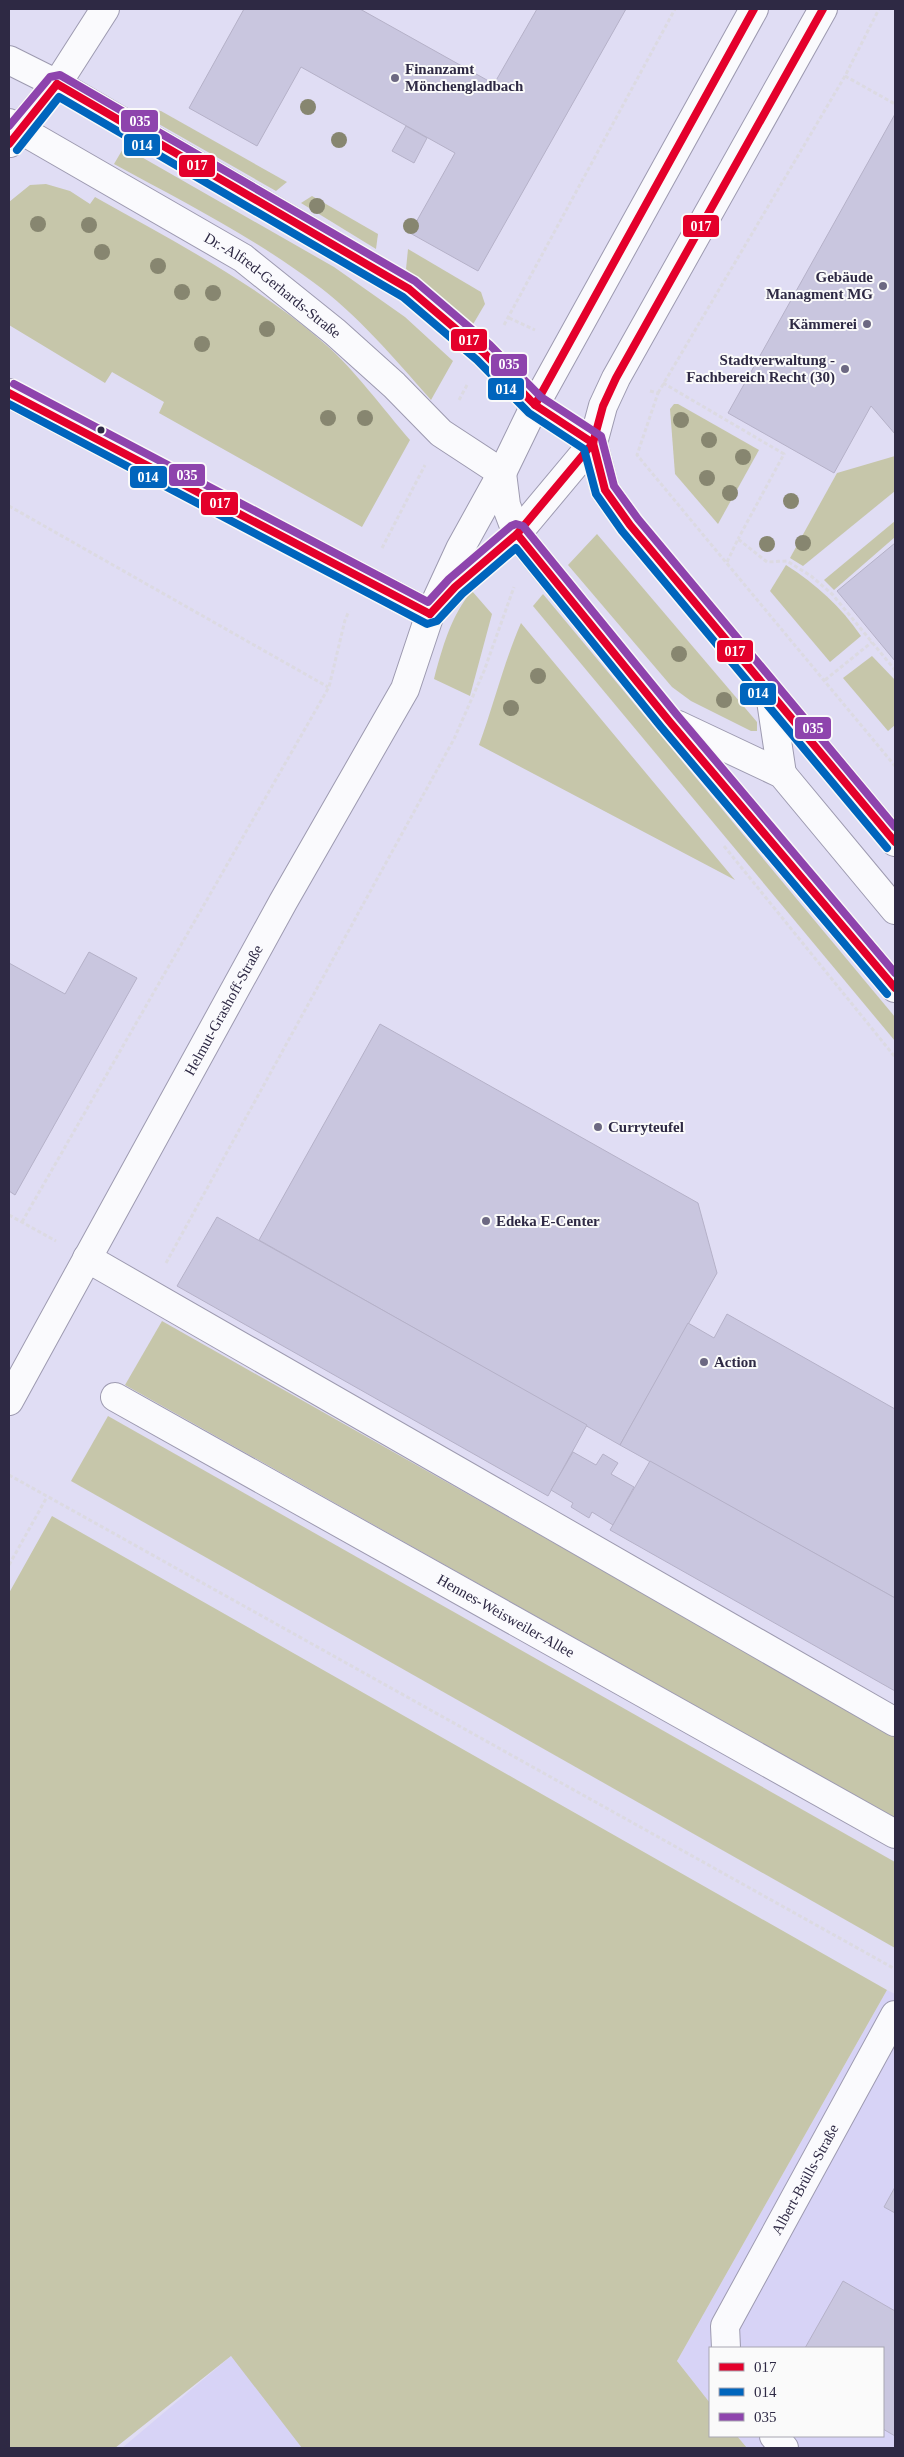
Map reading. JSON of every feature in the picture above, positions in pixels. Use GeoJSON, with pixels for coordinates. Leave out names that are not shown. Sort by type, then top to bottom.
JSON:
{"type":"FeatureCollection","features":[{"type":"Feature","properties":{"kind":"street"},"geometry":{"type":"LineString","coordinates":[[12,132],[57,84],[105,9]]}},
{"type":"Feature","properties":{"kind":"street","name":"Helmut-Grashoff-Straße"},"geometry":{"type":"LineString","coordinates":[[9,1402],[278,910],[405,689],[430,614],[460,549],[502,474],[535,405],[754,9]]}},
{"type":"Feature","properties":{"kind":"street"},"geometry":{"type":"LineString","coordinates":[[823,9],[616,378],[603,406],[593,443],[605,490],[630,524],[895,842]]}},
{"type":"Feature","properties":{"kind":"street"},"geometry":{"type":"LineString","coordinates":[[9,60],[57,84],[409,289],[484,354],[535,405],[593,443]]}},
{"type":"Feature","properties":{"kind":"street","name":"Dr.-Alfred-Gerhards-Straße"},"geometry":{"type":"LineString","coordinates":[[12,132],[243,258],[335,332],[394,385],[441,434],[502,474]]}},
{"type":"Feature","properties":{"kind":"street"},"geometry":{"type":"LineString","coordinates":[[9,393],[430,614]]}},
{"type":"Feature","properties":{"kind":"street","name":"Helmut-Grashoff-Straße"},"geometry":{"type":"LineString","coordinates":[[430,614],[455,587],[517,534],[593,443]]}},
{"type":"Feature","properties":{"kind":"street"},"geometry":{"type":"LineString","coordinates":[[502,474],[506,505],[517,534],[669,721],[895,988]]}},
{"type":"Feature","properties":{"kind":"street"},"geometry":{"type":"LineString","coordinates":[[770,694],[782,774]]}},
{"type":"Feature","properties":{"kind":"street"},"geometry":{"type":"LineString","coordinates":[[669,721],[782,774],[895,910]]}},
{"type":"Feature","properties":{"kind":"street"},"geometry":{"type":"LineString","coordinates":[[87,1258],[895,1722]]}},
{"type":"Feature","properties":{"kind":"street","name":"Hennes-Weisweiler-Allee"},"geometry":{"type":"LineString","coordinates":[[115,1397],[895,1834]]}},
{"type":"Feature","properties":{"kind":"street","name":"Albert-Brülls-Straße"},"geometry":{"type":"LineString","coordinates":[[726,2347],[725,2326],[895,2015]]}},
{"type":"Feature","properties":{"kind":"street"},"geometry":{"type":"LineString","coordinates":[[775,2437],[784,2448]]}},
{"type":"Feature","properties":{"kind":"path"},"geometry":{"type":"LineString","coordinates":[[22,1222],[329,687],[345,620],[484,354],[509,318],[675,9]]}},
{"type":"Feature","properties":{"kind":"path"},"geometry":{"type":"LineString","coordinates":[[879,9],[845,76],[663,383],[637,455],[895,766]]}},
{"type":"Feature","properties":{"kind":"path"},"geometry":{"type":"LineString","coordinates":[[845,76],[895,104]]}},
{"type":"Feature","properties":{"kind":"path"},"geometry":{"type":"LineString","coordinates":[[509,318],[568,346]]}},
{"type":"Feature","properties":{"kind":"path"},"geometry":{"type":"LineString","coordinates":[[616,378],[658,394]]}},
{"type":"Feature","properties":{"kind":"path"},"geometry":{"type":"LineString","coordinates":[[663,383],[784,454],[727,562]]}},
{"type":"Feature","properties":{"kind":"path"},"geometry":{"type":"LineString","coordinates":[[9,506],[329,687]]}},
{"type":"Feature","properties":{"kind":"path"},"geometry":{"type":"LineString","coordinates":[[738,539],[767,562],[787,561],[811,576],[832,594],[895,670]]}},
{"type":"Feature","properties":{"kind":"path"},"geometry":{"type":"LineString","coordinates":[[150,1293],[454,739],[484,671],[515,587]]}},
{"type":"Feature","properties":{"kind":"path"},"geometry":{"type":"LineString","coordinates":[[825,680],[872,642]]}},
{"type":"Feature","properties":{"kind":"path"},"geometry":{"type":"LineString","coordinates":[[9,1215],[87,1258]]}},
{"type":"Feature","properties":{"kind":"path"},"geometry":{"type":"LineString","coordinates":[[9,1475],[895,1969]]}},
{"type":"Feature","properties":{"kind":"path"},"geometry":{"type":"LineString","coordinates":[[9,1565],[47,1497]]}},
{"type":"Feature","properties":{"kind":"shaded area"},"geometry":{"type":"Polygon","coordinates":[[[887,1990],[895,1994],[895,2448],[747,2448],[738,2437],[884,2437],[884,2347],[709,2347],[709,2402],[677,2361],[887,1990]]]}},
{"type":"Feature","properties":{"kind":"shaded area"},"geometry":{"type":"Polygon","coordinates":[[[231,2356],[307,2448],[122,2448],[231,2356]]]}},
{"type":"Feature","properties":{"kind":"green space"},"geometry":{"type":"Polygon","coordinates":[[[148,109],[161,111],[287,182],[276,191],[143,115],[148,109]]]}},
{"type":"Feature","properties":{"kind":"green space"},"geometry":{"type":"Polygon","coordinates":[[[124,147],[334,267],[405,317],[453,361],[431,400],[345,308],[313,282],[241,234],[114,164],[124,147]]]}},
{"type":"Feature","properties":{"kind":"green space"},"geometry":{"type":"Polygon","coordinates":[[[46,184],[70,191],[90,204],[95,197],[214,264],[299,322],[347,365],[410,440],[362,527],[159,413],[164,402],[112,372],[105,383],[9,325],[9,202],[30,185],[46,184]]]}},
{"type":"Feature","properties":{"kind":"green space"},"geometry":{"type":"Polygon","coordinates":[[[312,196],[378,234],[376,249],[301,203],[312,196]]]}},
{"type":"Feature","properties":{"kind":"green space"},"geometry":{"type":"Polygon","coordinates":[[[408,249],[481,292],[485,304],[472,326],[406,269],[408,249]]]}},
{"type":"Feature","properties":{"kind":"green space"},"geometry":{"type":"Polygon","coordinates":[[[674,404],[678,404],[759,450],[718,524],[675,474],[670,409],[674,404]]]}},
{"type":"Feature","properties":{"kind":"green space"},"geometry":{"type":"Polygon","coordinates":[[[895,456],[895,491],[803,566],[790,558],[837,473],[895,456]]]}},
{"type":"Feature","properties":{"kind":"green space"},"geometry":{"type":"Polygon","coordinates":[[[895,521],[895,537],[834,590],[824,580],[895,521]]]}},
{"type":"Feature","properties":{"kind":"green space"},"geometry":{"type":"Polygon","coordinates":[[[597,534],[757,722],[757,731],[751,731],[691,701],[672,687],[568,565],[597,534]]]}},
{"type":"Feature","properties":{"kind":"green space"},"geometry":{"type":"Polygon","coordinates":[[[786,565],[808,580],[827,597],[845,615],[861,636],[830,662],[770,591],[786,565]]]}},
{"type":"Feature","properties":{"kind":"green space"},"geometry":{"type":"Polygon","coordinates":[[[472,591],[492,614],[470,696],[434,679],[453,621],[472,591]]]}},
{"type":"Feature","properties":{"kind":"green space"},"geometry":{"type":"Polygon","coordinates":[[[543,594],[895,1017],[895,1041],[533,606],[543,594]]]}},
{"type":"Feature","properties":{"kind":"green space"},"geometry":{"type":"Polygon","coordinates":[[[521,623],[735,880],[479,745],[509,653],[521,623]]]}},
{"type":"Feature","properties":{"kind":"green space"},"geometry":{"type":"Polygon","coordinates":[[[872,656],[895,680],[895,725],[888,731],[843,678],[872,656]]]}},
{"type":"Feature","properties":{"kind":"green space"},"geometry":{"type":"Polygon","coordinates":[[[162,1321],[895,1736],[895,1818],[125,1385],[162,1321]]]}},
{"type":"Feature","properties":{"kind":"green space"},"geometry":{"type":"Polygon","coordinates":[[[108,1416],[895,1862],[895,1948],[71,1481],[108,1416]]]}},
{"type":"Feature","properties":{"kind":"green space"},"geometry":{"type":"Polygon","coordinates":[[[52,1516],[887,1990],[677,2361],[709,2402],[709,2437],[738,2437],[747,2448],[302,2448],[231,2356],[115,2448],[9,2448],[9,1593],[52,1516]]]}},
{"type":"Feature","properties":{"kind":"building"},"geometry":{"type":"Polygon","coordinates":[[[244,9],[360,9],[494,84],[537,9],[626,9],[478,271],[410,233],[455,153],[301,67],[257,146],[189,108],[244,9]]]}},
{"type":"Feature","properties":{"kind":"building"},"geometry":{"type":"Polygon","coordinates":[[[895,114],[895,434],[871,406],[834,473],[728,413],[895,114]]]}},
{"type":"Feature","properties":{"kind":"building"},"geometry":{"type":"Polygon","coordinates":[[[406,126],[427,138],[414,163],[392,151],[406,126]]]}},
{"type":"Feature","properties":{"kind":"building"},"geometry":{"type":"Polygon","coordinates":[[[895,543],[895,661],[837,591],[895,543]]]}},
{"type":"Feature","properties":{"kind":"building"},"geometry":{"type":"Polygon","coordinates":[[[89,952],[137,978],[15,1195],[9,1191],[9,963],[65,994],[89,952]]]}},
{"type":"Feature","properties":{"kind":"building","name":"Edeka E-Center"},"geometry":{"type":"Polygon","coordinates":[[[380,1024],[698,1203],[717,1273],[620,1445],[259,1240],[380,1024]]]}},
{"type":"Feature","properties":{"kind":"building"},"geometry":{"type":"Polygon","coordinates":[[[217,1217],[587,1425],[548,1496],[177,1286],[217,1217]]]}},
{"type":"Feature","properties":{"kind":"building"},"geometry":{"type":"Polygon","coordinates":[[[727,1314],[895,1409],[895,1598],[620,1445],[688,1323],[714,1338],[727,1314]]]}},
{"type":"Feature","properties":{"kind":"building"},"geometry":{"type":"Polygon","coordinates":[[[573,1452],[596,1465],[603,1454],[618,1463],[611,1474],[634,1487],[613,1525],[592,1512],[589,1518],[571,1507],[573,1503],[551,1490],[573,1452]]]}},
{"type":"Feature","properties":{"kind":"building"},"geometry":{"type":"Polygon","coordinates":[[[650,1461],[895,1598],[895,1691],[610,1530],[650,1461]]]}},
{"type":"Feature","properties":{"kind":"building"},"geometry":{"type":"Polygon","coordinates":[[[895,2187],[895,2213],[884,2207],[895,2187]]]}},
{"type":"Feature","properties":{"kind":"building"},"geometry":{"type":"Polygon","coordinates":[[[843,2281],[895,2311],[895,2436],[884,2430],[884,2347],[806,2347],[843,2281]]]}},
{"type":"Feature","properties":{"kind":"transit line","name":"017"},"geometry":{"type":"LineString","coordinates":[[535,405],[754,9]]}},
{"type":"Feature","properties":{"kind":"transit line","name":"017"},"geometry":{"type":"LineString","coordinates":[[823,9],[616,378],[603,406],[593,443],[605,490],[630,525],[895,842]]}},
{"type":"Feature","properties":{"kind":"transit line","name":"035"},"geometry":{"type":"LineString","coordinates":[[9,126],[50,77],[60,75],[415,281],[490,345],[541,397],[601,436],[614,486],[638,519],[895,827]]}},
{"type":"Feature","properties":{"kind":"transit line","name":"017"},"geometry":{"type":"LineString","coordinates":[[57,84],[409,289],[484,353],[535,405],[593,443]]}},
{"type":"Feature","properties":{"kind":"transit line","name":"017"},"geometry":{"type":"LineString","coordinates":[[9,144],[57,84]]}},
{"type":"Feature","properties":{"kind":"transit line","name":"014"},"geometry":{"type":"LineString","coordinates":[[17,150],[59,97],[403,297],[477,360],[529,413],[584,449],[596,494],[622,531],[887,848]]}},
{"type":"Feature","properties":{"kind":"transit line","name":"035"},"geometry":{"type":"LineString","coordinates":[[14,384],[428,602],[449,579],[511,526],[516,524],[523,526],[677,715],[895,973]]}},
{"type":"Feature","properties":{"kind":"transit line","name":"017"},"geometry":{"type":"LineString","coordinates":[[9,393],[430,614]]}},
{"type":"Feature","properties":{"kind":"transit line","name":"014"},"geometry":{"type":"LineString","coordinates":[[9,404],[427,624],[437,621],[462,594],[516,548],[661,727],[887,994]]}},
{"type":"Feature","properties":{"kind":"transit line","name":"017"},"geometry":{"type":"LineString","coordinates":[[430,614],[455,587],[517,534],[593,443]]}},
{"type":"Feature","properties":{"kind":"transit line","name":"017"},"geometry":{"type":"LineString","coordinates":[[517,534],[669,721],[895,988]]}},
{"type":"Feature","properties":{"kind":"place","name":"Finanzamt Mönchengladbach"},"geometry":{"type":"Point","coordinates":[395,78]}},
{"type":"Feature","properties":{"kind":"place","name":"Gebäude Managment MG"},"geometry":{"type":"Point","coordinates":[883,286]}},
{"type":"Feature","properties":{"kind":"place","name":"Kämmerei"},"geometry":{"type":"Point","coordinates":[867,324]}},
{"type":"Feature","properties":{"kind":"place","name":"Stadtverwaltung - Fachbereich Recht (30)"},"geometry":{"type":"Point","coordinates":[845,369]}},
{"type":"Feature","properties":{"kind":"place","name":"Curryteufel"},"geometry":{"type":"Point","coordinates":[598,1127]}},
{"type":"Feature","properties":{"kind":"place","name":"Edeka E-Center"},"geometry":{"type":"Point","coordinates":[486,1221]}},
{"type":"Feature","properties":{"kind":"place","name":"Action"},"geometry":{"type":"Point","coordinates":[704,1362]}}]}
